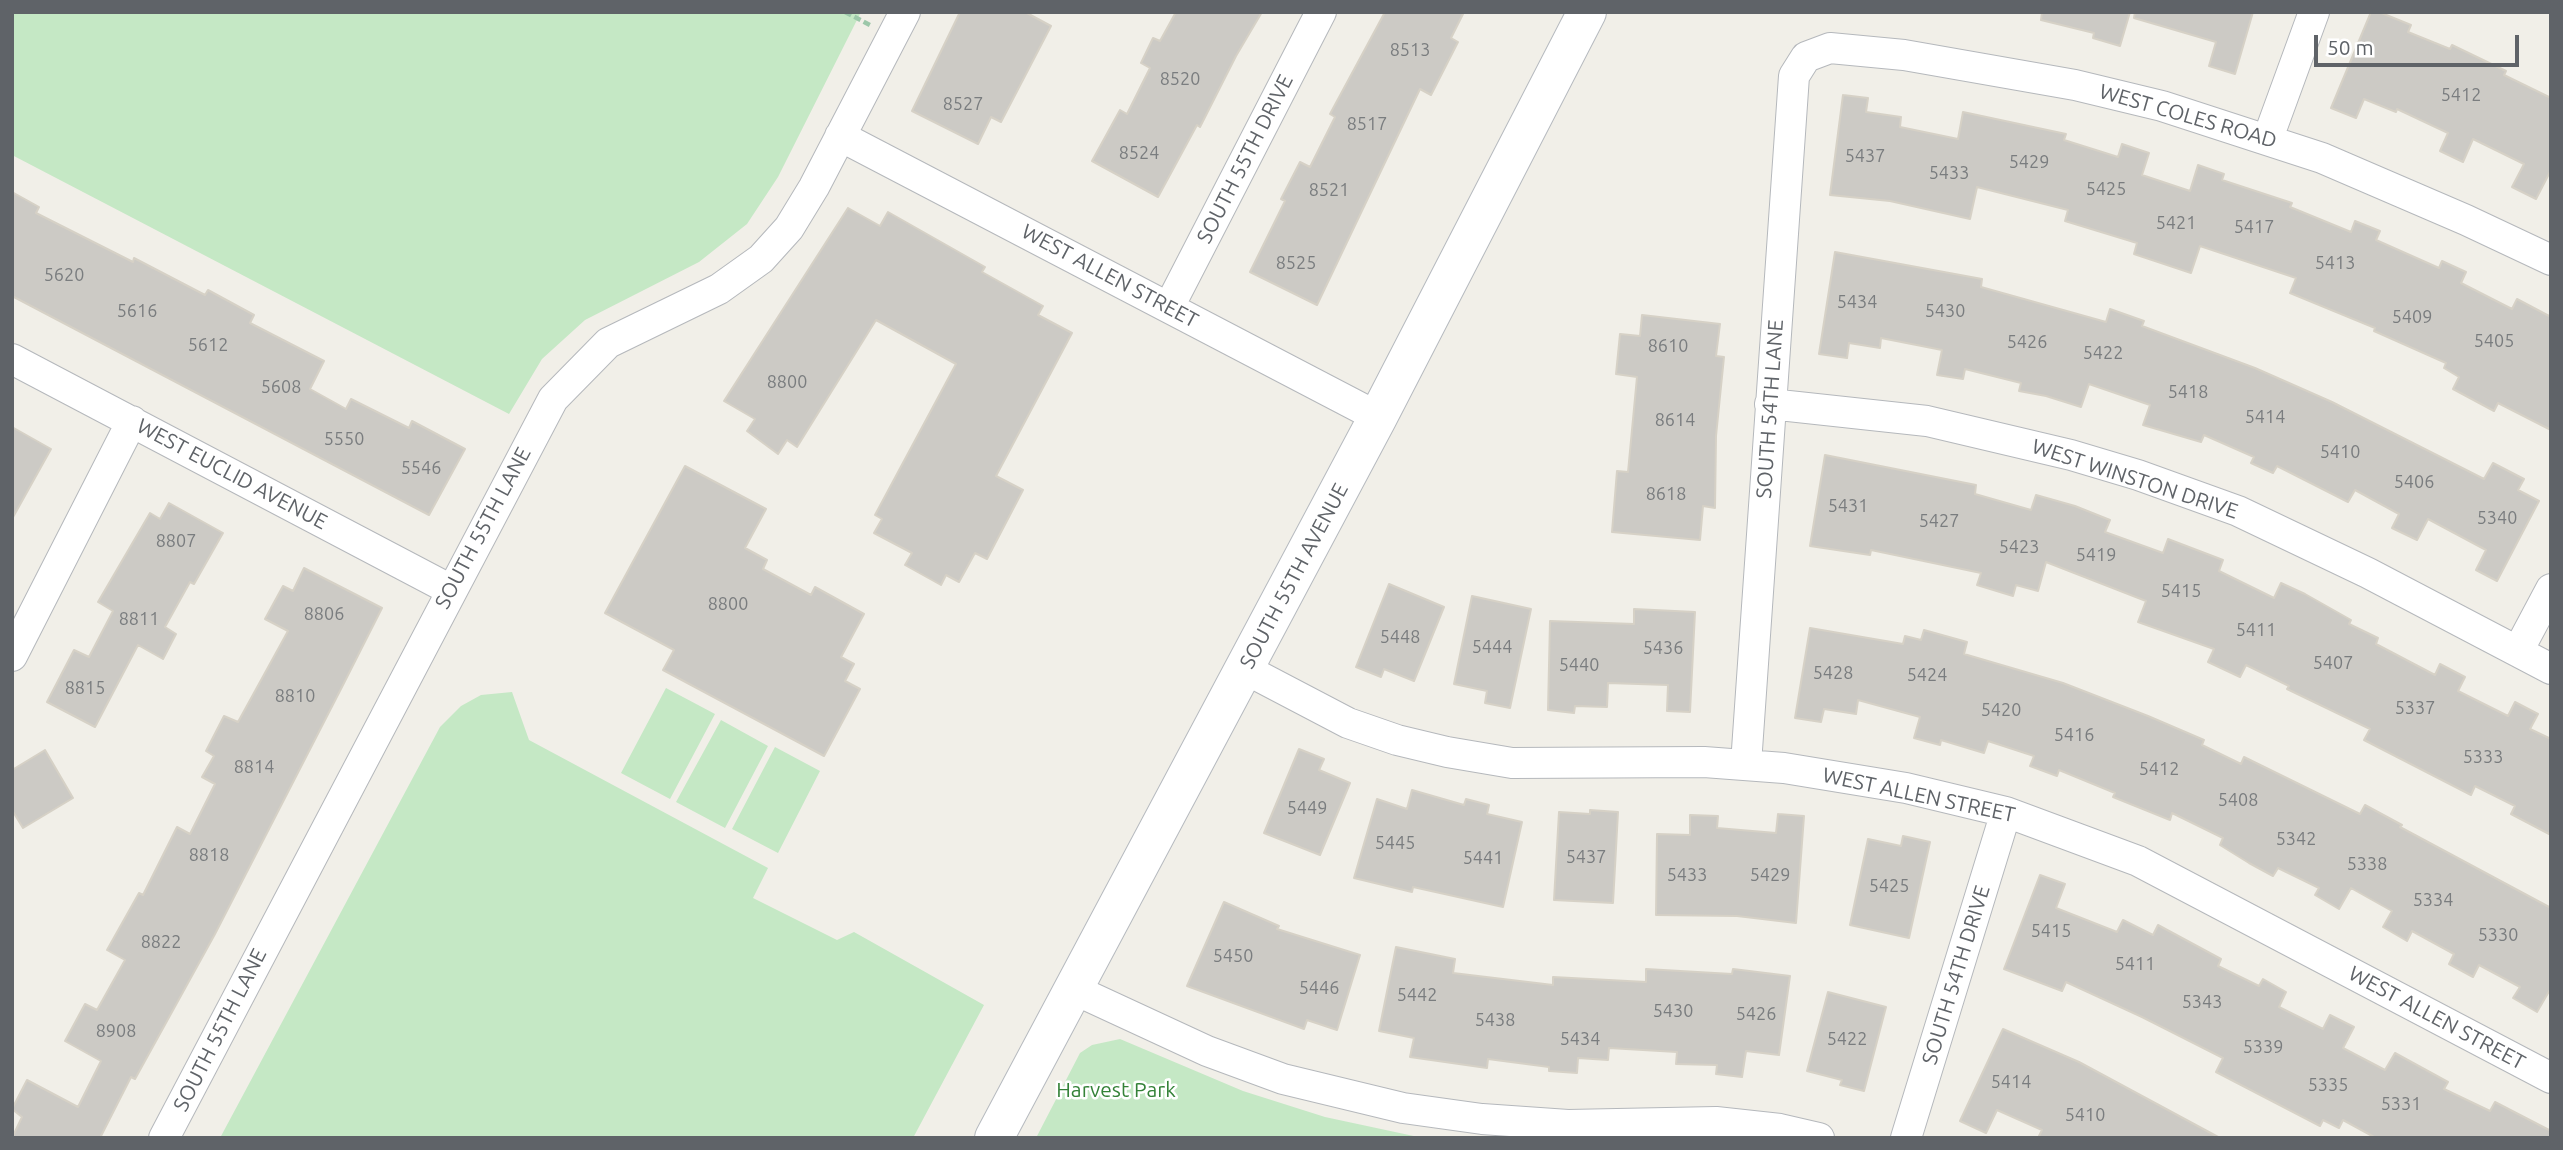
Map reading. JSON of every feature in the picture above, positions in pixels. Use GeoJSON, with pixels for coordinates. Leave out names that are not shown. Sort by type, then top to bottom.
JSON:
{"type":"FeatureCollection","features":[{"type":"Feature","properties":{"kind":"street","name":"SOUTH 55TH LANE"},"geometry":{"type":"LineString","coordinates":[[164,1138],[553,399],[608,343],[719,289],[761,259],[789,228],[905,12]]}},
{"type":"Feature","properties":{"kind":"street","name":"SOUTH 55TH DRIVE"},"geometry":{"type":"LineString","coordinates":[[1169,307],[1321,12]]}},
{"type":"Feature","properties":{"kind":"street","name":"SOUTH 55TH AVENUE"},"geometry":{"type":"LineString","coordinates":[[995,1138],[1378,417],[1587,12]]}},
{"type":"Feature","properties":{"kind":"street"},"geometry":{"type":"LineString","coordinates":[[2269,138],[2314,12]]}},
{"type":"Feature","properties":{"kind":"street","name":"WEST COLES ROAD"},"geometry":{"type":"LineString","coordinates":[[1806,57],[1830,48],[1971,64],[2150,103],[2269,138],[2387,184],[2551,260]]}},
{"type":"Feature","properties":{"kind":"street","name":"SOUTH 54TH LANE"},"geometry":{"type":"LineString","coordinates":[[1746,764],[1794,76],[1806,57]]}},
{"type":"Feature","properties":{"kind":"street","name":"WEST ALLEN STREET"},"geometry":{"type":"LineString","coordinates":[[840,136],[1378,417]]}},
{"type":"Feature","properties":{"kind":"street","name":"WEST EUCLID AVENUE"},"geometry":{"type":"LineString","coordinates":[[12,359],[451,590]]}},
{"type":"Feature","properties":{"kind":"street","name":"WEST WINSTON DRIVE"},"geometry":{"type":"LineString","coordinates":[[1770,404],[1927,421],[2071,455],[2138,475],[2238,511],[2368,573],[2551,669]]}},
{"type":"Feature","properties":{"kind":"street"},"geometry":{"type":"LineString","coordinates":[[12,656],[132,421]]}},
{"type":"Feature","properties":{"kind":"street"},"geometry":{"type":"LineString","coordinates":[[2518,651],[2551,589]]}},
{"type":"Feature","properties":{"kind":"street","name":"WEST ALLEN STREET"},"geometry":{"type":"LineString","coordinates":[[1245,669],[1348,723],[1397,740],[1447,752],[1513,763],[1746,764],[1852,778],[2006,812],[2138,860],[2551,1078]]}},
{"type":"Feature","properties":{"kind":"street","name":"SOUTH 54TH DRIVE"},"geometry":{"type":"LineString","coordinates":[[1906,1138],[2006,812]]}},
{"type":"Feature","properties":{"kind":"street"},"geometry":{"type":"LineString","coordinates":[[1073,989],[1184,1042],[1283,1079],[1403,1108],[1482,1119],[1568,1125],[1716,1122],[1819,1138]]}},
{"type":"Feature","properties":{"kind":"green space"},"geometry":{"type":"Polygon","coordinates":[[[12,12],[861,12],[778,177],[747,224],[699,262],[585,320],[542,359],[509,414],[12,155],[12,12]]]}},
{"type":"Feature","properties":{"kind":"green space"},"geometry":{"type":"Polygon","coordinates":[[[666,688],[715,714],[670,799],[621,773],[666,688]]]}},
{"type":"Feature","properties":{"kind":"green space"},"geometry":{"type":"Polygon","coordinates":[[[512,692],[529,740],[768,868],[753,898],[837,940],[854,932],[984,1005],[913,1138],[220,1138],[440,727],[461,706],[481,695],[512,692]]]}},
{"type":"Feature","properties":{"kind":"green space"},"geometry":{"type":"Polygon","coordinates":[[[721,720],[768,746],[725,828],[676,802],[721,720]]]}},
{"type":"Feature","properties":{"kind":"green space"},"geometry":{"type":"Polygon","coordinates":[[[775,747],[820,771],[778,853],[732,829],[775,747]]]}},
{"type":"Feature","properties":{"kind":"green space","name":"Harvest Park"},"geometry":{"type":"Polygon","coordinates":[[[1120,1039],[1243,1091],[1325,1117],[1423,1138],[1036,1138],[1080,1053],[1092,1045],[1120,1039]]]}},
{"type":"Feature","properties":{"kind":"building"},"geometry":{"type":"Polygon","coordinates":[[[960,12],[1025,12],[1051,26],[1001,122],[991,117],[978,144],[912,111],[960,12]]]}},
{"type":"Feature","properties":{"kind":"building"},"geometry":{"type":"Polygon","coordinates":[[[1176,12],[1262,12],[1200,127],[1197,125],[1158,197],[1092,161],[1120,110],[1127,114],[1150,68],[1141,63],[1153,38],[1160,41],[1176,12]]]}},
{"type":"Feature","properties":{"kind":"building"},"geometry":{"type":"Polygon","coordinates":[[[1385,12],[1464,12],[1451,38],[1458,42],[1431,95],[1420,89],[1317,305],[1250,272],[1285,201],[1281,199],[1300,162],[1310,167],[1335,117],[1330,114],[1385,12]]]}},
{"type":"Feature","properties":{"kind":"building"},"geometry":{"type":"Polygon","coordinates":[[[2042,12],[2130,12],[2120,46],[2093,38],[2094,33],[2041,20],[2042,12]]]}},
{"type":"Feature","properties":{"kind":"building"},"geometry":{"type":"Polygon","coordinates":[[[2135,12],[2253,12],[2235,74],[2209,66],[2216,42],[2134,18],[2135,12]]]}},
{"type":"Feature","properties":{"kind":"building"},"geometry":{"type":"Polygon","coordinates":[[[2371,12],[2379,12],[2411,25],[2408,32],[2450,49],[2452,45],[2506,71],[2504,75],[2551,98],[2551,170],[2536,199],[2512,187],[2524,164],[2473,139],[2463,162],[2440,151],[2448,133],[2397,109],[2396,112],[2364,99],[2356,118],[2331,108],[2371,12]]]}},
{"type":"Feature","properties":{"kind":"building"},"geometry":{"type":"Polygon","coordinates":[[[1843,95],[1868,98],[1866,112],[1901,117],[1900,127],[1958,139],[1963,112],[2066,134],[2064,140],[2118,157],[2122,144],[2149,153],[2142,175],[2190,191],[2198,165],[2224,174],[2222,180],[2292,203],[2290,207],[2351,232],[2355,221],[2380,231],[2376,240],[2439,268],[2442,261],[2466,272],[2461,283],[2512,309],[2517,299],[2551,317],[2551,430],[2498,403],[2494,411],[2453,389],[2459,377],[2444,368],[2446,363],[2374,331],[2375,328],[2290,293],[2296,278],[2200,246],[2191,273],[2134,254],[2137,243],[2065,221],[2068,210],[1977,187],[1970,219],[1890,201],[1830,195],[1843,95]]]}},
{"type":"Feature","properties":{"kind":"building"},"geometry":{"type":"Polygon","coordinates":[[[12,192],[39,207],[36,213],[133,262],[134,258],[205,295],[208,290],[254,315],[250,323],[324,361],[310,389],[346,409],[351,399],[409,428],[412,421],[465,449],[429,515],[12,296],[12,192]]]}},
{"type":"Feature","properties":{"kind":"building"},"geometry":{"type":"Polygon","coordinates":[[[848,208],[880,226],[888,212],[985,267],[982,272],[1043,306],[1038,315],[1072,333],[996,476],[1023,490],[987,559],[975,553],[959,582],[946,575],[941,585],[905,565],[912,553],[874,533],[882,519],[875,515],[956,364],[876,320],[797,447],[787,440],[778,454],[747,431],[755,419],[724,401],[848,208]]]}},
{"type":"Feature","properties":{"kind":"building"},"geometry":{"type":"Polygon","coordinates":[[[1835,252],[1982,279],[1981,287],[2106,322],[2110,309],[2144,321],[2142,326],[2255,368],[2332,402],[2484,479],[2493,463],[2524,479],[2518,490],[2539,501],[2497,581],[2476,570],[2486,550],[2428,519],[2417,540],[2392,528],[2399,514],[2355,490],[2348,502],[2277,466],[2273,473],[2251,463],[2254,457],[2204,435],[2201,442],[2143,425],[2150,405],[2089,384],[2081,407],[2019,391],[2021,383],[1965,369],[1963,379],[1937,375],[1942,350],[1881,338],[1880,348],[1849,343],[1847,358],[1819,354],[1835,252]]]}},
{"type":"Feature","properties":{"kind":"building"},"geometry":{"type":"Polygon","coordinates":[[[1642,315],[1720,324],[1716,356],[1724,357],[1716,436],[1715,508],[1703,506],[1700,540],[1612,532],[1617,471],[1628,472],[1637,377],[1616,374],[1620,334],[1640,336],[1642,315]]]}},
{"type":"Feature","properties":{"kind":"building"},"geometry":{"type":"Polygon","coordinates":[[[12,427],[51,449],[12,519],[12,427]]]}},
{"type":"Feature","properties":{"kind":"building"},"geometry":{"type":"Polygon","coordinates":[[[1825,455],[1976,485],[1975,494],[2031,510],[2036,495],[2075,506],[2110,520],[2105,532],[2163,553],[2168,539],[2223,560],[2219,571],[2274,598],[2281,583],[2305,594],[2351,620],[2349,624],[2378,638],[2376,644],[2435,675],[2440,664],[2465,677],[2458,691],[2508,716],[2515,702],[2538,714],[2530,729],[2551,739],[2551,835],[2511,814],[2515,806],[2475,786],[2471,795],[2364,740],[2370,729],[2287,689],[2289,686],[2246,665],[2240,677],[2208,662],[2214,649],[2138,622],[2146,601],[2046,562],[2038,591],[2016,585],[2013,596],[1977,585],[1981,573],[1871,550],[1870,555],[1810,546],[1825,455]]]}},
{"type":"Feature","properties":{"kind":"building"},"geometry":{"type":"Polygon","coordinates":[[[685,466],[766,509],[745,548],[767,560],[763,569],[811,595],[815,587],[864,614],[841,657],[854,664],[845,681],[860,689],[824,756],[663,670],[674,650],[605,613],[685,466]]]}},
{"type":"Feature","properties":{"kind":"building"},"geometry":{"type":"Polygon","coordinates":[[[169,503],[223,533],[194,584],[190,582],[165,627],[176,634],[163,659],[138,645],[95,727],[47,702],[74,650],[89,657],[113,611],[98,602],[150,513],[160,519],[169,503]]]}},
{"type":"Feature","properties":{"kind":"building"},"geometry":{"type":"Polygon","coordinates":[[[304,568],[382,608],[343,685],[215,934],[135,1079],[131,1077],[100,1138],[12,1138],[22,1117],[12,1109],[27,1080],[78,1107],[101,1061],[65,1041],[85,1004],[97,1010],[125,960],[107,950],[139,893],[143,895],[177,827],[190,834],[215,784],[202,777],[214,756],[206,751],[224,716],[238,722],[288,631],[265,619],[283,586],[293,591],[304,568]]]}},
{"type":"Feature","properties":{"kind":"building"},"geometry":{"type":"Polygon","coordinates":[[[1389,584],[1444,607],[1414,681],[1384,669],[1381,677],[1356,667],[1389,584]]]}},
{"type":"Feature","properties":{"kind":"building"},"geometry":{"type":"Polygon","coordinates":[[[1472,596],[1531,609],[1510,708],[1485,703],[1487,691],[1454,684],[1472,596]]]}},
{"type":"Feature","properties":{"kind":"building"},"geometry":{"type":"Polygon","coordinates":[[[1634,609],[1695,612],[1690,712],[1667,711],[1668,685],[1608,683],[1607,707],[1575,706],[1574,713],[1548,710],[1550,621],[1634,624],[1634,609]]]}},
{"type":"Feature","properties":{"kind":"building"},"geometry":{"type":"Polygon","coordinates":[[[1810,628],[1903,644],[1905,636],[1921,640],[1924,630],[1967,642],[1964,654],[2063,683],[2148,716],[2204,740],[2202,745],[2241,764],[2244,757],[2360,814],[2365,805],[2402,825],[2400,827],[2551,908],[2551,988],[2537,1012],[2513,998],[2520,987],[2479,965],[2473,977],[2449,964],[2454,954],[2412,931],[2407,941],[2383,927],[2392,911],[2351,888],[2339,909],[2315,895],[2319,888],[2278,868],[2273,876],[2249,863],[2220,845],[2223,838],[2172,813],[2170,820],[2113,797],[2115,793],[2059,770],[2057,776],[2030,766],[2034,756],[1988,741],[1984,753],[1941,740],[1940,745],[1914,738],[1920,717],[1858,700],[1856,714],[1824,709],[1821,722],[1795,718],[1810,628]]]}},
{"type":"Feature","properties":{"kind":"building"},"geometry":{"type":"Polygon","coordinates":[[[1299,749],[1324,759],[1319,770],[1350,783],[1320,855],[1264,833],[1299,749]]]}},
{"type":"Feature","properties":{"kind":"building"},"geometry":{"type":"Polygon","coordinates":[[[45,750],[73,798],[23,828],[12,810],[12,770],[45,750]]]}},
{"type":"Feature","properties":{"kind":"building"},"geometry":{"type":"Polygon","coordinates":[[[1412,790],[1464,805],[1466,799],[1489,805],[1487,814],[1522,822],[1503,907],[1413,887],[1412,892],[1354,878],[1377,799],[1407,809],[1412,790]]]}},
{"type":"Feature","properties":{"kind":"building"},"geometry":{"type":"Polygon","coordinates":[[[1590,810],[1618,812],[1613,903],[1554,900],[1559,812],[1590,814],[1590,810]]]}},
{"type":"Feature","properties":{"kind":"building"},"geometry":{"type":"Polygon","coordinates":[[[1778,814],[1804,816],[1796,923],[1737,916],[1656,915],[1657,834],[1690,835],[1690,815],[1718,816],[1717,828],[1776,833],[1778,814]]]}},
{"type":"Feature","properties":{"kind":"building"},"geometry":{"type":"Polygon","coordinates":[[[1903,836],[1930,842],[1909,938],[1850,925],[1868,839],[1901,846],[1903,836]]]}},
{"type":"Feature","properties":{"kind":"building"},"geometry":{"type":"Polygon","coordinates":[[[2040,875],[2065,884],[2056,908],[2117,932],[2123,920],[2153,935],[2158,925],[2221,959],[2218,966],[2259,986],[2263,979],[2286,992],[2279,1007],[2323,1029],[2330,1015],[2354,1027],[2343,1048],[2385,1070],[2395,1053],[2448,1082],[2444,1089],[2490,1111],[2495,1102],[2551,1131],[2551,1138],[2376,1138],[2343,1120],[2339,1128],[2323,1120],[2320,1126],[2216,1072],[2223,1058],[2142,1017],[2066,982],[2062,991],[2004,969],[2040,875]]]}},
{"type":"Feature","properties":{"kind":"building"},"geometry":{"type":"Polygon","coordinates":[[[1224,902],[1279,926],[1277,929],[1360,955],[1337,1030],[1307,1020],[1304,1029],[1187,986],[1224,902]]]}},
{"type":"Feature","properties":{"kind":"building"},"geometry":{"type":"Polygon","coordinates":[[[1396,947],[1455,959],[1453,973],[1553,985],[1553,977],[1646,982],[1646,969],[1732,974],[1733,969],[1790,976],[1779,1055],[1746,1051],[1742,1077],[1716,1074],[1717,1065],[1676,1064],[1677,1052],[1609,1048],[1608,1060],[1578,1058],[1577,1073],[1549,1071],[1549,1067],[1488,1059],[1487,1068],[1410,1057],[1414,1038],[1379,1031],[1396,947]]]}},
{"type":"Feature","properties":{"kind":"building"},"geometry":{"type":"Polygon","coordinates":[[[1828,992],[1886,1007],[1864,1091],[1840,1085],[1842,1080],[1807,1071],[1828,992]]]}},
{"type":"Feature","properties":{"kind":"building"},"geometry":{"type":"Polygon","coordinates":[[[2003,1029],[2079,1062],[2220,1138],[2038,1138],[2042,1130],[1997,1110],[1986,1133],[1960,1121],[2003,1029]]]}}]}
